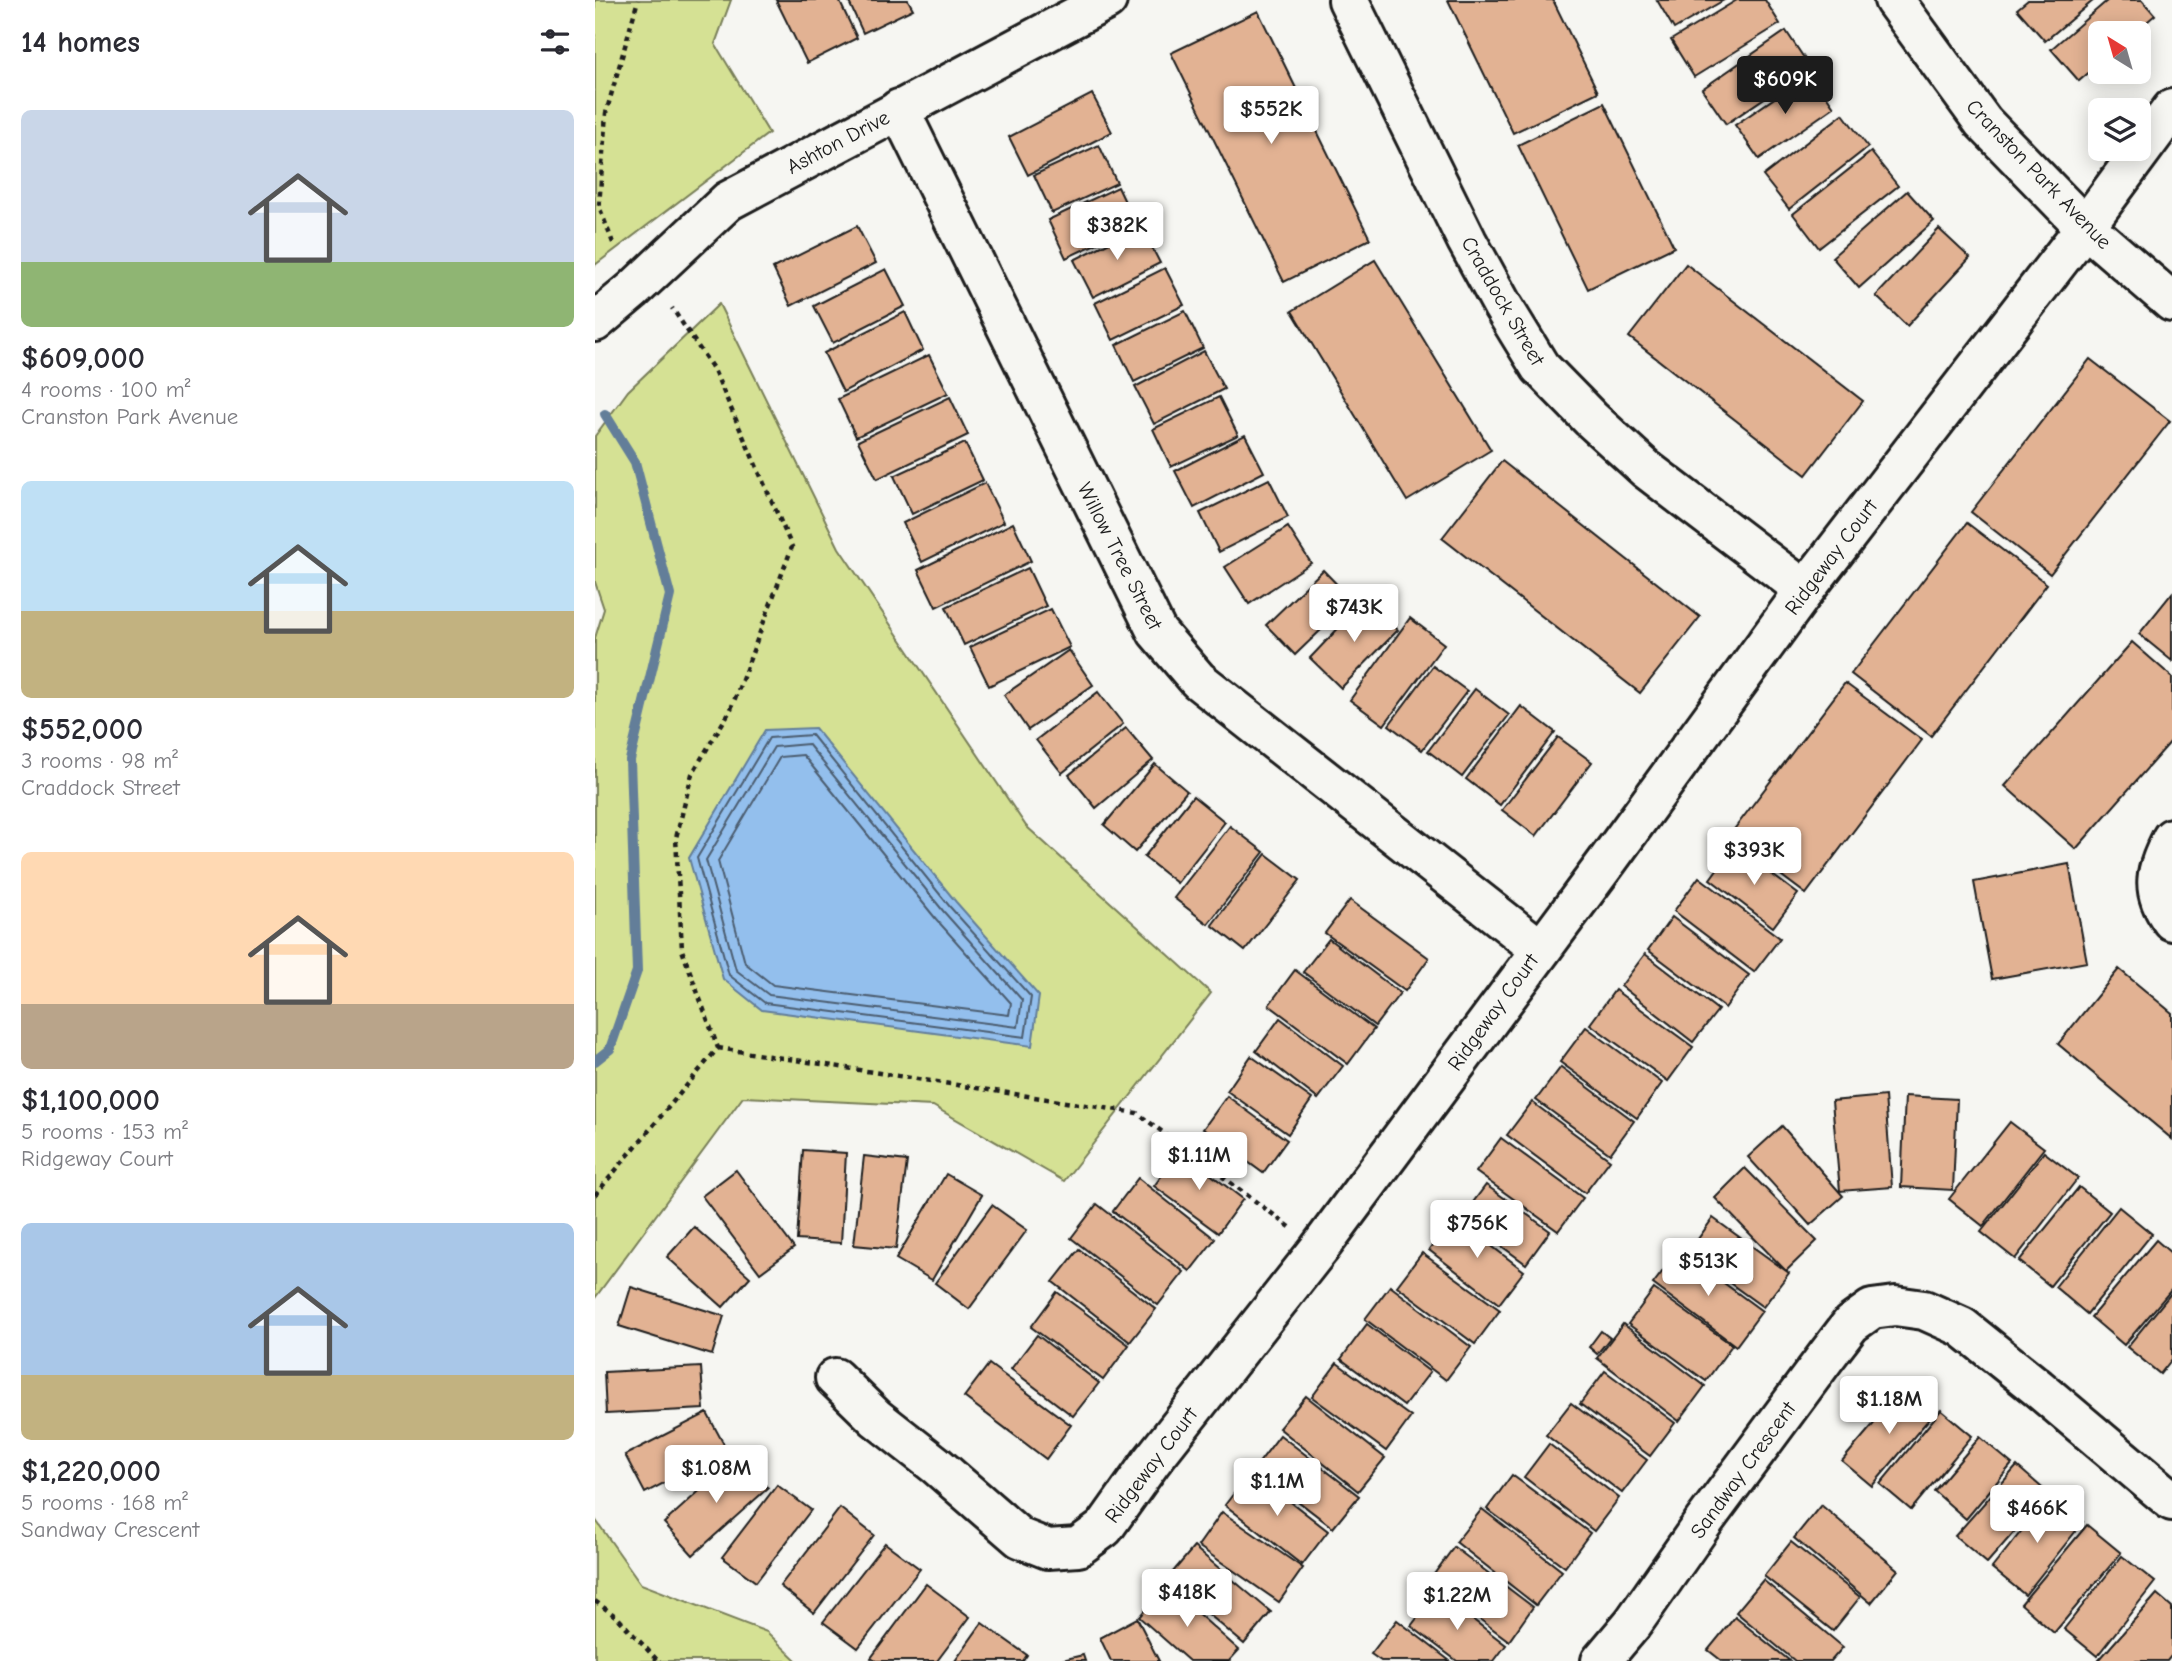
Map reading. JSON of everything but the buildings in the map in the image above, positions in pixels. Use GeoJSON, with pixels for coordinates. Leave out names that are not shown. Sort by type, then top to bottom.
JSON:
{"type":"FeatureCollection","features":[{"type":"Feature","properties":{"kind":"street","name":"Ashton Drive"},"geometry":{"type":"LineString","coordinates":[[595,322],[728,201],[1107,0]]}},
{"type":"Feature","properties":{"kind":"street","name":"Craddock Street"},"geometry":{"type":"LineString","coordinates":[[1348,0],[1467,241],[1540,367],[1591,419],[1646,469],[1805,590]]}},
{"type":"Feature","properties":{"kind":"street","name":"Cranston Park Avenue"},"geometry":{"type":"LineString","coordinates":[[1894,0],[1983,122],[2085,227],[2172,302]]}},
{"type":"Feature","properties":{"kind":"street","name":"Willow Tree Street"},"geometry":{"type":"LineString","coordinates":[[899,109],[1157,632],[1198,680],[1540,949]]}},
{"type":"Feature","properties":{"kind":"street","name":"Ridgeway Court"},"geometry":{"type":"LineString","coordinates":[[835,1378],[876,1418],[936,1465],[1020,1538],[1048,1549],[1078,1547],[1104,1528],[1151,1462],[1319,1249],[1805,590],[2085,227],[2172,109]]}},
{"type":"Feature","properties":{"kind":"street"},"geometry":{"type":"LineString","coordinates":[[2172,838],[2156,873],[2157,891],[2172,920]]}},
{"type":"Feature","properties":{"kind":"street","name":"Sandway Crescent"},"geometry":{"type":"LineString","coordinates":[[1601,1661],[1633,1623],[1705,1520],[1851,1324],[1872,1309],[1895,1306],[1924,1310],[1962,1327],[2172,1501]]}},
{"type":"Feature","properties":{"kind":"path"},"geometry":{"type":"LineString","coordinates":[[613,243],[599,206],[606,113],[638,0]]}},
{"type":"Feature","properties":{"kind":"path"},"geometry":{"type":"LineString","coordinates":[[672,308],[715,370],[792,547],[731,709],[692,774],[676,838],[682,950],[718,1048]]}},
{"type":"Feature","properties":{"kind":"path"},"geometry":{"type":"LineString","coordinates":[[595,1195],[718,1048]]}},
{"type":"Feature","properties":{"kind":"path"},"geometry":{"type":"LineString","coordinates":[[718,1048],[1137,1113],[1319,1249]]}},
{"type":"Feature","properties":{"kind":"path"},"geometry":{"type":"LineString","coordinates":[[595,1601],[618,1618],[658,1661]]}},
{"type":"Feature","properties":{"kind":"green space"},"geometry":{"type":"Polygon","coordinates":[[[595,0],[731,0],[715,44],[769,133],[595,265],[595,0]]]}},
{"type":"Feature","properties":{"kind":"green space"},"geometry":{"type":"Polygon","coordinates":[[[719,304],[839,548],[1026,826],[1211,993],[1064,1181],[933,1106],[743,1097],[595,1298],[595,638],[604,609],[595,582],[595,436],[628,391],[719,304]]]}},
{"type":"Feature","properties":{"kind":"green space"},"geometry":{"type":"Polygon","coordinates":[[[595,1519],[641,1584],[767,1632],[797,1661],[595,1661],[595,1519]]]}},
{"type":"Feature","properties":{"kind":"water"},"geometry":{"type":"Polygon","coordinates":[[[815,728],[956,902],[1039,996],[1032,1046],[762,1010],[723,979],[689,858],[765,730],[815,728]]]}},
{"type":"Feature","properties":{"kind":"waterway"},"geometry":{"type":"LineString","coordinates":[[595,1061],[610,1049],[637,971],[630,760],[670,595],[635,462],[605,414]]}}]}
